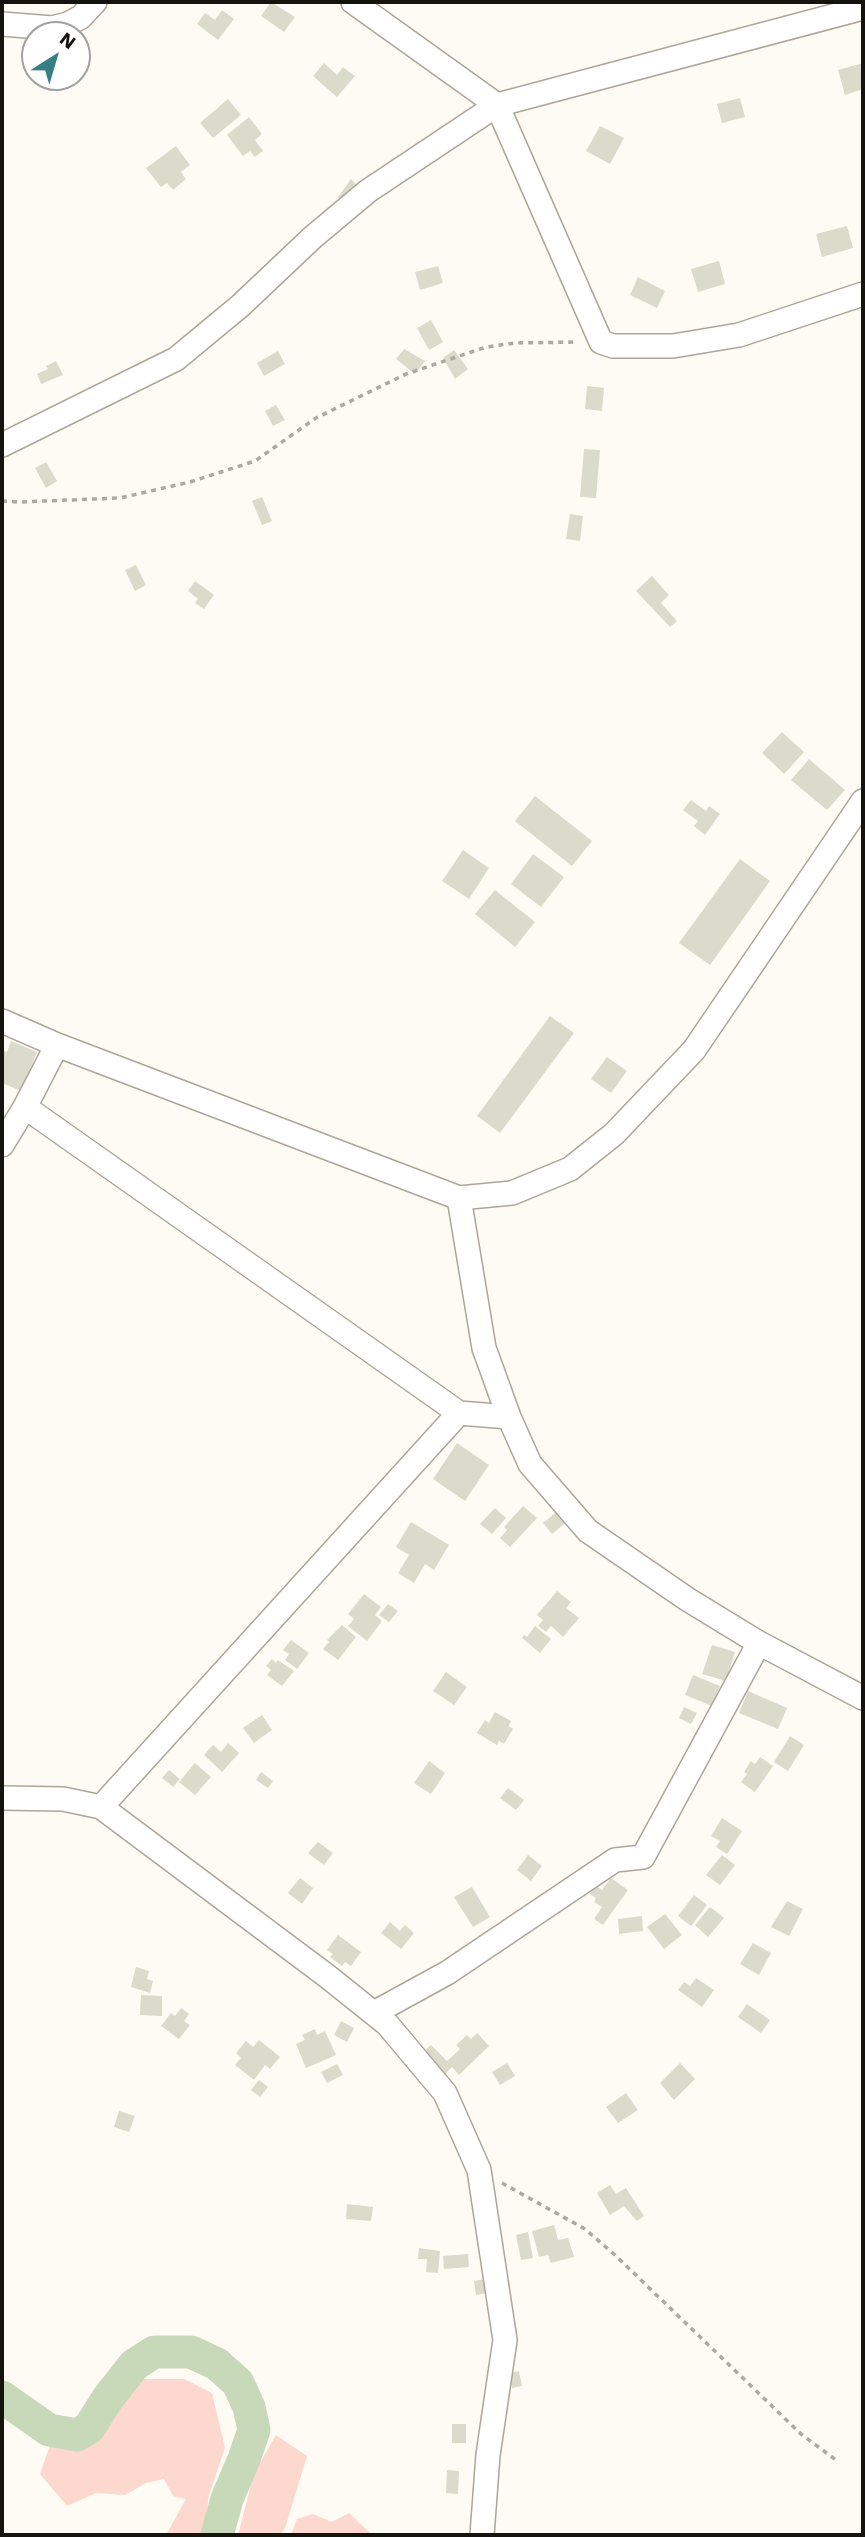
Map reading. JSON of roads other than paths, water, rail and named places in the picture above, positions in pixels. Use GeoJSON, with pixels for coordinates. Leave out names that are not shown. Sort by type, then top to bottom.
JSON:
{"type":"FeatureCollection","features":[{"type":"Feature","properties":{"kind":"street"},"geometry":{"type":"LineString","coordinates":[[2,24],[52,29],[81,17],[95,2]]}},
{"type":"Feature","properties":{"kind":"street"},"geometry":{"type":"LineString","coordinates":[[353,2],[497,106],[601,342],[613,346],[673,346],[739,335],[863,294]]}},
{"type":"Feature","properties":{"kind":"street"},"geometry":{"type":"LineString","coordinates":[[842,2],[863,8]]}},
{"type":"Feature","properties":{"kind":"street"},"geometry":{"type":"LineString","coordinates":[[2,444],[176,359],[240,306],[313,237],[368,191],[497,106],[863,8]]}},
{"type":"Feature","properties":{"kind":"street"},"geometry":{"type":"LineString","coordinates":[[2,1021],[57,1045],[459,1198],[512,1193],[570,1169],[614,1134],[694,1050],[863,801]]}},
{"type":"Feature","properties":{"kind":"street"},"geometry":{"type":"LineString","coordinates":[[2,1145],[57,1045]]}},
{"type":"Feature","properties":{"kind":"street"},"geometry":{"type":"LineString","coordinates":[[25,1107],[458,1412],[509,1417]]}},
{"type":"Feature","properties":{"kind":"street"},"geometry":{"type":"LineString","coordinates":[[459,1198],[484,1348],[509,1417],[530,1464],[589,1531],[687,1599],[759,1643],[861,1695]]}},
{"type":"Feature","properties":{"kind":"street"},"geometry":{"type":"LineString","coordinates":[[101,1807],[458,1412]]}},
{"type":"Feature","properties":{"kind":"street"},"geometry":{"type":"LineString","coordinates":[[374,2013],[447,1973],[615,1860],[643,1857],[759,1643]]}},
{"type":"Feature","properties":{"kind":"street"},"geometry":{"type":"LineString","coordinates":[[2,1798],[63,1799],[101,1807],[374,2013],[387,2024],[445,2092],[479,2171],[505,2340],[488,2455],[482,2535]]}},
{"type":"Feature","properties":{"kind":"waterway"},"geometry":{"type":"LineString","coordinates":[[2,2397],[49,2430],[77,2435],[89,2428],[134,2365],[154,2352],[191,2352],[217,2364],[238,2383],[249,2407],[254,2430],[227,2499],[217,2535]]}}]}
